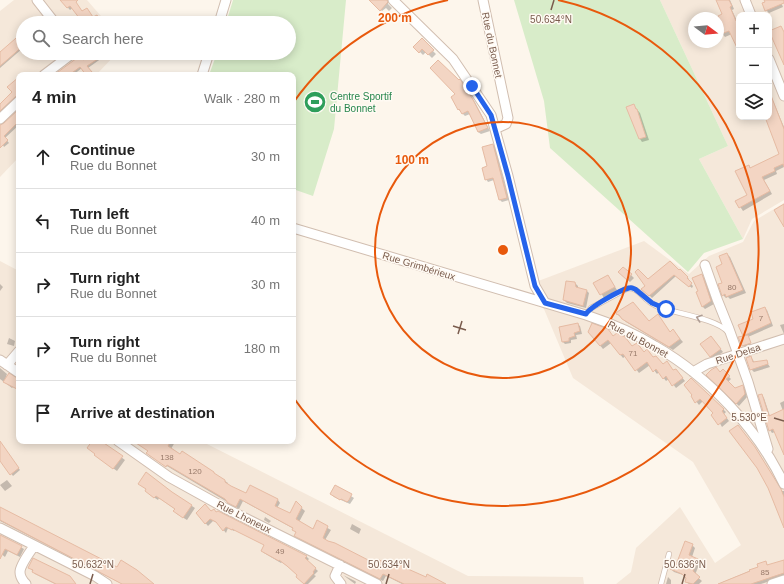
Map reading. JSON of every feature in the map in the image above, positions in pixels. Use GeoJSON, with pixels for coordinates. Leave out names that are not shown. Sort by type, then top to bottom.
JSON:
{"type":"FeatureCollection","features":[{"type":"Feature","properties":{"kind":"street"},"geometry":{"type":"LineString","coordinates":[[37,0],[50,16]]}},
{"type":"Feature","properties":{"kind":"street"},"geometry":{"type":"LineString","coordinates":[[221,16],[226,0]]}},
{"type":"Feature","properties":{"kind":"street"},"geometry":{"type":"LineString","coordinates":[[393,0],[453,59],[491,115],[508,176],[535,286],[545,303]]}},
{"type":"Feature","properties":{"kind":"street","name":"Rue du Bonnet"},"geometry":{"type":"LineString","coordinates":[[482,0],[508,118],[506,124],[495,129]]}},
{"type":"Feature","properties":{"kind":"street"},"geometry":{"type":"LineString","coordinates":[[745,0],[750,12]]}},
{"type":"Feature","properties":{"kind":"street"},"geometry":{"type":"LineString","coordinates":[[48,72],[64,60]]}},
{"type":"Feature","properties":{"kind":"street"},"geometry":{"type":"LineString","coordinates":[[203,72],[207,60]]}},
{"type":"Feature","properties":{"kind":"street"},"geometry":{"type":"LineString","coordinates":[[772,66],[784,96]]}},
{"type":"Feature","properties":{"kind":"street"},"geometry":{"type":"LineString","coordinates":[[0,119],[16,103]]}},
{"type":"Feature","properties":{"kind":"street","name":"Rue Grimbérieux"},"geometry":{"type":"LineString","coordinates":[[296,229],[545,303]]}},
{"type":"Feature","properties":{"kind":"street","name":"Rue du Bonnet"},"geometry":{"type":"LineString","coordinates":[[704,265],[732,337],[768,446],[769,456]]}},
{"type":"Feature","properties":{"kind":"street","name":"Rue du Bonnet"},"geometry":{"type":"LineString","coordinates":[[545,303],[586,314],[632,333],[684,364],[733,410],[759,440],[784,484]]}},
{"type":"Feature","properties":{"kind":"street","name":"Rue Delsa"},"geometry":{"type":"LineString","coordinates":[[693,372],[707,364],[784,339]]}},
{"type":"Feature","properties":{"kind":"street"},"geometry":{"type":"LineString","coordinates":[[16,353],[4,363],[16,371]]}},
{"type":"Feature","properties":{"kind":"street","name":"Rue Lhoneux"},"geometry":{"type":"LineString","coordinates":[[122,444],[169,477],[225,508],[377,584]]}},
{"type":"Feature","properties":{"kind":"street"},"geometry":{"type":"LineString","coordinates":[[0,528],[95,576],[107,584]]}},
{"type":"Feature","properties":{"kind":"street"},"geometry":{"type":"LineString","coordinates":[[26,584],[21,579],[20,572],[24,561],[34,546]]}},
{"type":"Feature","properties":{"kind":"street"},"geometry":{"type":"LineString","coordinates":[[340,565],[335,576],[341,584]]}},
{"type":"Feature","properties":{"kind":"street"},"geometry":{"type":"LineString","coordinates":[[772,584],[784,580]]}},
{"type":"Feature","properties":{"kind":"lane"},"geometry":{"type":"LineString","coordinates":[[586,314],[591,308],[618,293],[632,288],[656,306],[722,327],[728,331],[732,337]]}},
{"type":"Feature","properties":{"kind":"lane"},"geometry":{"type":"LineString","coordinates":[[661,584],[669,554]]}},
{"type":"Feature","properties":{"kind":"shaded area"},"geometry":{"type":"Polygon","coordinates":[[[14,0],[87,0],[101,16],[16,16],[16,60],[110,60],[99,72],[16,72],[16,160],[0,177],[0,11],[14,0]]]}},
{"type":"Feature","properties":{"kind":"shaded area"},"geometry":{"type":"Polygon","coordinates":[[[660,0],[784,0],[784,200],[752,219],[743,239],[699,159],[728,146],[660,0]]]}},
{"type":"Feature","properties":{"kind":"shaded area"},"geometry":{"type":"Polygon","coordinates":[[[784,203],[784,584],[616,584],[631,572],[636,548],[680,507],[715,563],[741,545],[693,462],[573,378],[533,283],[644,241],[689,274],[709,256],[743,242],[754,221],[784,203]]]}},
{"type":"Feature","properties":{"kind":"shaded area"},"geometry":{"type":"Polygon","coordinates":[[[0,261],[16,269],[16,444],[207,444],[468,576],[583,577],[584,584],[0,584],[0,261]]]}},
{"type":"Feature","properties":{"kind":"green space","name":"Centre Sportif du Bonnet"},"geometry":{"type":"Polygon","coordinates":[[[233,0],[346,0],[334,129],[313,196],[296,190],[296,72],[210,72],[214,60],[296,60],[296,16],[228,16],[233,0]]]}},
{"type":"Feature","properties":{"kind":"green space"},"geometry":{"type":"Polygon","coordinates":[[[514,0],[660,0],[728,146],[699,159],[743,239],[704,253],[688,272],[550,148],[544,101],[514,0]]]}},
{"type":"Feature","properties":{"kind":"building"},"geometry":{"type":"Polygon","coordinates":[[[60,0],[78,0],[76,2],[82,11],[87,8],[92,16],[78,16],[70,6],[67,8],[60,0]]]}},
{"type":"Feature","properties":{"kind":"building"},"geometry":{"type":"Polygon","coordinates":[[[369,0],[387,0],[388,2],[380,11],[369,0]]]}},
{"type":"Feature","properties":{"kind":"building"},"geometry":{"type":"Polygon","coordinates":[[[716,0],[729,0],[732,6],[730,7],[736,21],[736,46],[729,31],[724,33],[724,12],[721,12],[716,0]]]}},
{"type":"Feature","properties":{"kind":"building"},"geometry":{"type":"Polygon","coordinates":[[[764,0],[784,0],[784,3],[765,11],[762,3],[765,2],[764,0]]]}},
{"type":"Feature","properties":{"kind":"building"},"geometry":{"type":"Polygon","coordinates":[[[781,26],[784,32],[784,65],[772,38],[772,30],[781,26]]]}},
{"type":"Feature","properties":{"kind":"building"},"geometry":{"type":"Polygon","coordinates":[[[16,38],[16,52],[0,66],[0,52],[16,38]]]}},
{"type":"Feature","properties":{"kind":"building"},"geometry":{"type":"Polygon","coordinates":[[[422,38],[434,50],[428,55],[422,49],[419,53],[413,47],[422,38]]]}},
{"type":"Feature","properties":{"kind":"building"},"geometry":{"type":"Polygon","coordinates":[[[74,60],[96,60],[87,66],[92,72],[84,72],[80,67],[73,72],[58,72],[74,60]]]}},
{"type":"Feature","properties":{"kind":"building"},"geometry":{"type":"Polygon","coordinates":[[[438,60],[459,80],[460,79],[488,128],[478,132],[468,111],[462,114],[459,109],[458,110],[451,97],[455,94],[430,68],[438,60]]]}},
{"type":"Feature","properties":{"kind":"building"},"geometry":{"type":"Polygon","coordinates":[[[16,80],[16,96],[0,111],[0,104],[12,92],[7,87],[16,80]]]}},
{"type":"Feature","properties":{"kind":"building"},"geometry":{"type":"Polygon","coordinates":[[[772,98],[784,129],[784,167],[783,164],[774,168],[775,171],[762,177],[770,191],[739,208],[735,201],[747,195],[735,171],[749,165],[750,168],[779,154],[766,120],[772,120],[772,98]]]}},
{"type":"Feature","properties":{"kind":"building"},"geometry":{"type":"Polygon","coordinates":[[[634,104],[646,137],[639,139],[626,107],[634,104]]]}},
{"type":"Feature","properties":{"kind":"building"},"geometry":{"type":"Polygon","coordinates":[[[16,112],[16,124],[4,136],[8,140],[0,148],[0,125],[16,112]]]}},
{"type":"Feature","properties":{"kind":"building"},"geometry":{"type":"Polygon","coordinates":[[[493,144],[507,198],[499,200],[493,178],[485,180],[482,168],[487,166],[482,147],[493,144]]]}},
{"type":"Feature","properties":{"kind":"building"},"geometry":{"type":"Polygon","coordinates":[[[784,204],[784,227],[774,210],[784,204]]]}},
{"type":"Feature","properties":{"kind":"building"},"geometry":{"type":"Polygon","coordinates":[[[727,253],[743,290],[726,297],[725,294],[722,296],[718,284],[722,283],[716,267],[722,264],[719,256],[727,253]]]}},
{"type":"Feature","properties":{"kind":"building"},"geometry":{"type":"Polygon","coordinates":[[[670,261],[688,277],[687,278],[692,283],[689,287],[674,275],[649,296],[641,289],[645,286],[635,272],[638,269],[648,279],[670,261]]]}},
{"type":"Feature","properties":{"kind":"building"},"geometry":{"type":"Polygon","coordinates":[[[623,267],[632,274],[627,280],[618,272],[623,267]]]}},
{"type":"Feature","properties":{"kind":"building"},"geometry":{"type":"Polygon","coordinates":[[[702,274],[711,301],[702,307],[696,292],[698,291],[692,278],[702,274]]]}},
{"type":"Feature","properties":{"kind":"building"},"geometry":{"type":"Polygon","coordinates":[[[608,275],[615,287],[600,295],[593,283],[608,275]]]}},
{"type":"Feature","properties":{"kind":"building"},"geometry":{"type":"Polygon","coordinates":[[[566,281],[575,282],[576,287],[587,290],[583,306],[563,300],[566,281]]]}},
{"type":"Feature","properties":{"kind":"building"},"geometry":{"type":"Polygon","coordinates":[[[633,302],[649,321],[658,314],[670,332],[673,329],[680,339],[669,347],[616,314],[633,302]]]}},
{"type":"Feature","properties":{"kind":"building"},"geometry":{"type":"Polygon","coordinates":[[[765,307],[771,323],[743,336],[738,325],[753,319],[751,312],[765,307]]]}},
{"type":"Feature","properties":{"kind":"building"},"geometry":{"type":"Polygon","coordinates":[[[578,323],[580,331],[574,333],[575,336],[569,338],[569,341],[562,342],[559,327],[578,323]]]}},
{"type":"Feature","properties":{"kind":"building"},"geometry":{"type":"Polygon","coordinates":[[[592,323],[608,329],[613,336],[617,333],[625,337],[632,346],[637,343],[644,352],[647,349],[653,357],[656,356],[663,364],[667,361],[673,370],[676,369],[683,378],[672,386],[666,376],[663,379],[656,369],[653,372],[647,362],[635,371],[623,354],[620,355],[608,340],[600,346],[588,332],[592,323]]]}},
{"type":"Feature","properties":{"kind":"building"},"geometry":{"type":"Polygon","coordinates":[[[748,335],[751,343],[742,346],[738,337],[748,335]]]}},
{"type":"Feature","properties":{"kind":"building"},"geometry":{"type":"Polygon","coordinates":[[[711,336],[721,349],[710,357],[700,344],[711,336]]]}},
{"type":"Feature","properties":{"kind":"building"},"geometry":{"type":"Polygon","coordinates":[[[751,356],[753,362],[767,360],[768,364],[750,370],[746,358],[751,356]]]}},
{"type":"Feature","properties":{"kind":"building"},"geometry":{"type":"Polygon","coordinates":[[[716,367],[720,372],[723,369],[730,376],[726,379],[735,388],[743,385],[745,394],[736,404],[706,375],[716,367]]]}},
{"type":"Feature","properties":{"kind":"building"},"geometry":{"type":"Polygon","coordinates":[[[9,373],[16,377],[16,388],[3,382],[9,373]]]}},
{"type":"Feature","properties":{"kind":"building"},"geometry":{"type":"Polygon","coordinates":[[[691,378],[724,409],[722,411],[727,418],[718,425],[711,415],[713,413],[700,399],[695,403],[691,396],[692,395],[684,385],[691,378]]]}},
{"type":"Feature","properties":{"kind":"building"},"geometry":{"type":"Polygon","coordinates":[[[762,394],[769,416],[784,409],[784,455],[773,429],[769,431],[758,395],[762,394]]]}},
{"type":"Feature","properties":{"kind":"building"},"geometry":{"type":"Polygon","coordinates":[[[738,425],[755,447],[781,489],[784,497],[784,528],[768,488],[757,468],[729,431],[738,425]]]}},
{"type":"Feature","properties":{"kind":"building"},"geometry":{"type":"Polygon","coordinates":[[[0,441],[19,468],[10,475],[0,461],[0,441]]]}},
{"type":"Feature","properties":{"kind":"building"},"geometry":{"type":"Polygon","coordinates":[[[90,444],[105,444],[123,456],[113,469],[87,448],[90,444]]]}},
{"type":"Feature","properties":{"kind":"building"},"geometry":{"type":"Polygon","coordinates":[[[138,444],[169,444],[168,446],[180,454],[182,451],[214,472],[231,486],[246,493],[250,485],[278,499],[275,506],[290,513],[296,501],[302,507],[296,519],[313,529],[317,520],[328,526],[323,538],[328,541],[335,543],[372,562],[377,563],[379,560],[398,566],[400,562],[409,567],[408,569],[426,577],[427,574],[446,584],[404,584],[383,574],[380,579],[294,536],[296,532],[292,530],[293,528],[240,499],[236,507],[228,503],[225,499],[167,465],[166,467],[146,453],[148,451],[138,444]]]}},
{"type":"Feature","properties":{"kind":"building"},"geometry":{"type":"Polygon","coordinates":[[[146,472],[192,505],[183,518],[173,511],[175,509],[156,496],[154,498],[145,491],[146,489],[138,484],[146,472]]]}},
{"type":"Feature","properties":{"kind":"building"},"geometry":{"type":"Polygon","coordinates":[[[335,485],[352,494],[347,502],[330,494],[335,485]]]}},
{"type":"Feature","properties":{"kind":"building"},"geometry":{"type":"Polygon","coordinates":[[[205,504],[211,511],[214,509],[216,512],[218,511],[307,556],[305,558],[316,568],[313,572],[314,573],[304,584],[287,566],[261,551],[264,545],[232,529],[226,527],[223,531],[216,522],[210,519],[205,524],[196,513],[205,504]]]}},
{"type":"Feature","properties":{"kind":"building"},"geometry":{"type":"Polygon","coordinates":[[[0,507],[117,567],[121,560],[137,570],[154,584],[122,584],[0,520],[0,507]]]}},
{"type":"Feature","properties":{"kind":"building"},"geometry":{"type":"Polygon","coordinates":[[[0,535],[22,546],[17,555],[5,549],[0,559],[0,535]]]}},
{"type":"Feature","properties":{"kind":"building"},"geometry":{"type":"Polygon","coordinates":[[[685,541],[693,544],[689,555],[698,559],[693,571],[700,577],[693,584],[685,582],[686,578],[682,574],[670,569],[672,563],[676,565],[685,541]]]}},
{"type":"Feature","properties":{"kind":"building"},"geometry":{"type":"Polygon","coordinates":[[[33,558],[70,576],[76,584],[56,584],[32,572],[33,570],[28,568],[33,558]]]}},
{"type":"Feature","properties":{"kind":"building"},"geometry":{"type":"Polygon","coordinates":[[[784,560],[784,573],[751,584],[718,584],[758,567],[757,564],[766,561],[767,565],[784,560]]]}},
{"type":"Feature","properties":{"kind":"place","name":"Centre Sportif du Bonnet"},"geometry":{"type":"Point","coordinates":[315,102]}},
{"type":"Feature","properties":{"kind":"route"},"geometry":{"type":"LineString","coordinates":[[472,86],[491,115],[513,194],[535,286],[545,303],[586,314],[591,308],[618,293],[632,288],[656,306],[666,309]]}}]}
